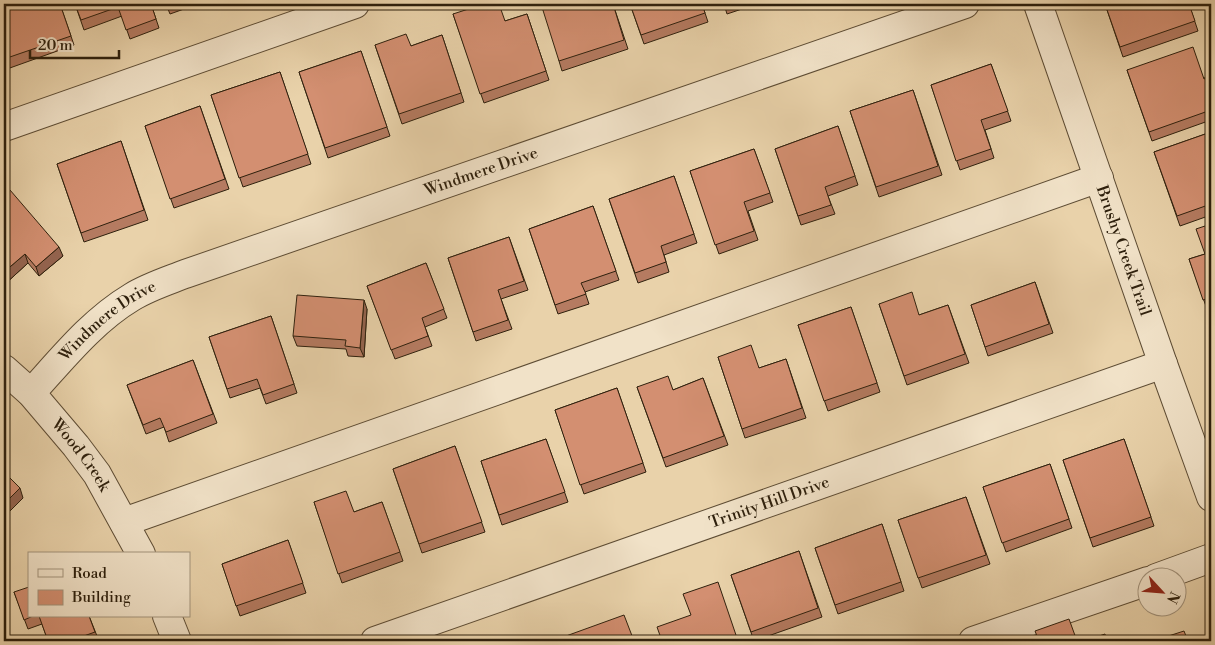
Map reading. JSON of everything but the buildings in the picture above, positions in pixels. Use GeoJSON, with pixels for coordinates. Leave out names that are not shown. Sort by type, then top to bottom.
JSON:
{"type":"FeatureCollection","features":[{"type":"Feature","properties":{"kind":"street"},"geometry":{"type":"LineString","coordinates":[[4,127],[355,4]]}},
{"type":"Feature","properties":{"kind":"street","name":"Windmere Drive"},"geometry":{"type":"LineString","coordinates":[[31,393],[81,338],[102,318],[132,297],[152,287],[965,4]]}},
{"type":"Feature","properties":{"kind":"street","name":"Brushy Creek Trail"},"geometry":{"type":"LineString","coordinates":[[1038,4],[1211,497]]}},
{"type":"Feature","properties":{"kind":"street"},"geometry":{"type":"LineString","coordinates":[[124,522],[1099,178]]}},
{"type":"Feature","properties":{"kind":"street","name":"Trinity Hill Drive"},"geometry":{"type":"LineString","coordinates":[[375,641],[1163,364]]}},
{"type":"Feature","properties":{"kind":"street","name":"Wood Creek"},"geometry":{"type":"LineString","coordinates":[[4,369],[31,393],[97,474],[140,552]]}},
{"type":"Feature","properties":{"kind":"street"},"geometry":{"type":"LineString","coordinates":[[1184,568],[1211,558]]}},
{"type":"Feature","properties":{"kind":"street"},"geometry":{"type":"LineString","coordinates":[[973,641],[1138,583]]}},
{"type":"Feature","properties":{"kind":"street"},"geometry":{"type":"LineString","coordinates":[[168,618],[177,641]]}}]}
